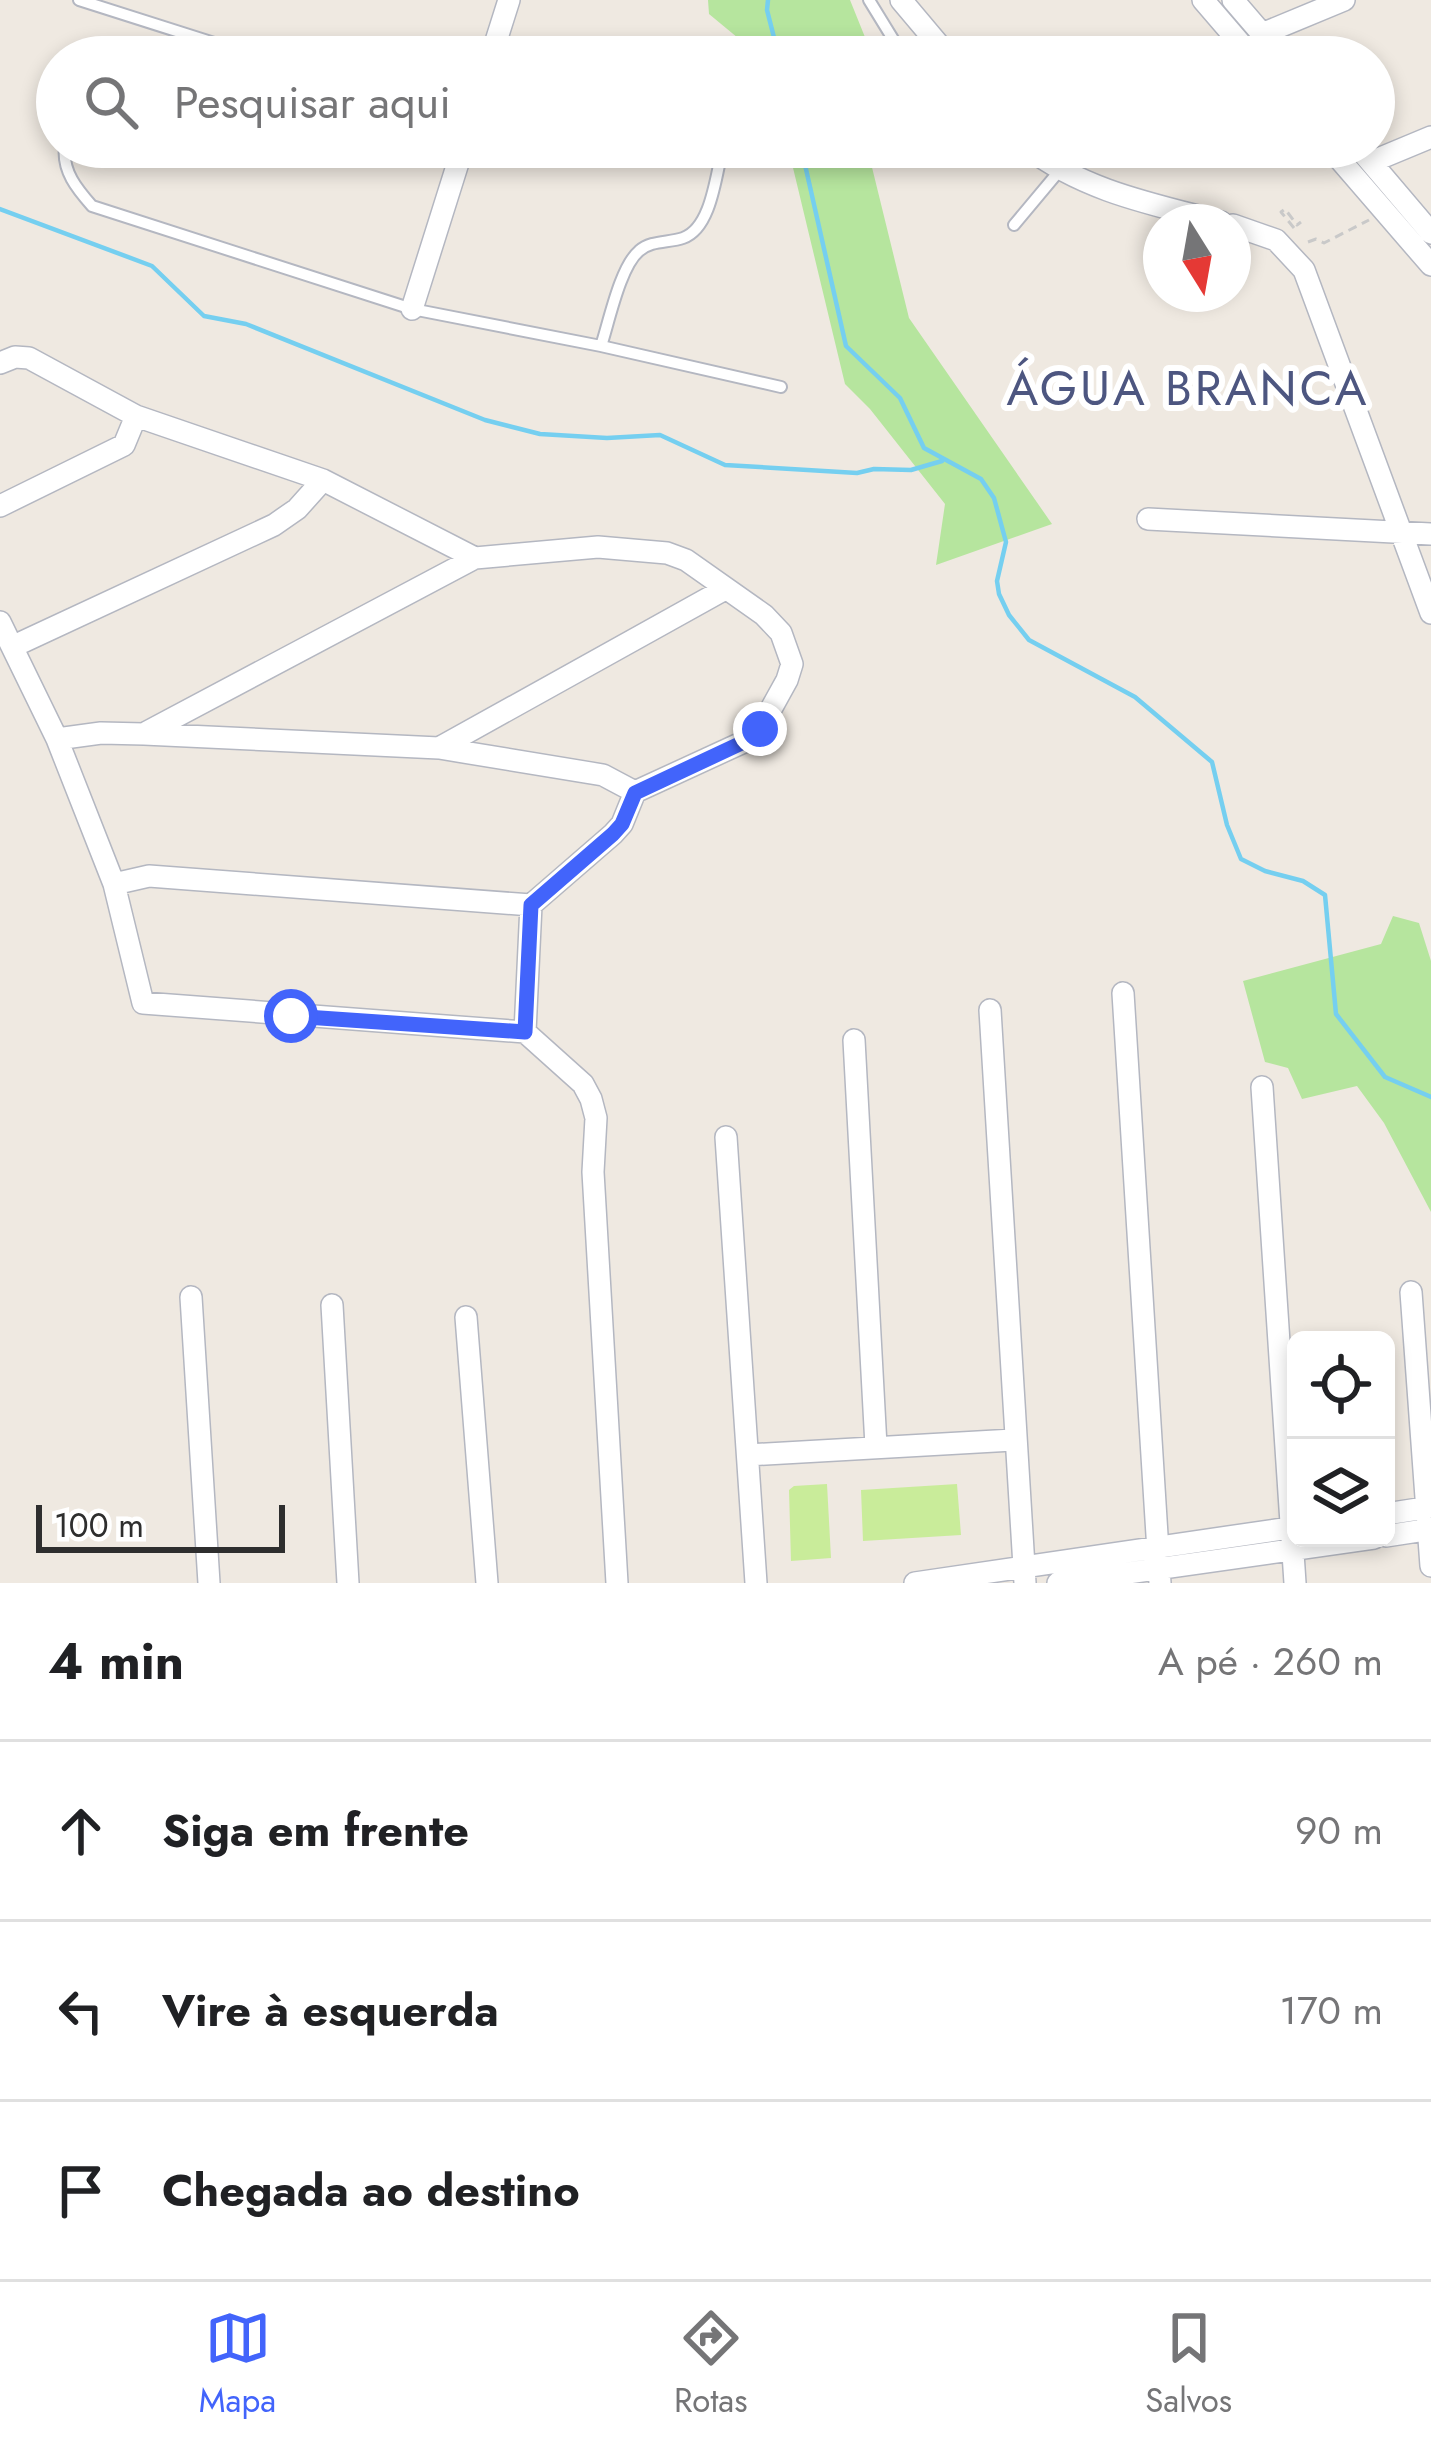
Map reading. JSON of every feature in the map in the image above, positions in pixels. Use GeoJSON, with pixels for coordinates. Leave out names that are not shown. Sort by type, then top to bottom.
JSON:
{"type":"FeatureCollection","features":[{"type":"Feature","properties":{"kind":"street"},"geometry":{"type":"LineString","coordinates":[[498,36],[509,0]]}},
{"type":"Feature","properties":{"kind":"street"},"geometry":{"type":"LineString","coordinates":[[902,0],[932,36]]}},
{"type":"Feature","properties":{"kind":"street"},"geometry":{"type":"LineString","coordinates":[[1203,0],[1234,36]]}},
{"type":"Feature","properties":{"kind":"street"},"geometry":{"type":"LineString","coordinates":[[1233,0],[1262,34],[1344,0]]}},
{"type":"Feature","properties":{"kind":"street"},"geometry":{"type":"LineString","coordinates":[[1395,146],[1431,137]]}},
{"type":"Feature","properties":{"kind":"street"},"geometry":{"type":"LineString","coordinates":[[412,309],[455,168]]}},
{"type":"Feature","properties":{"kind":"street"},"geometry":{"type":"LineString","coordinates":[[1057,168],[1099,190],[1152,204]]}},
{"type":"Feature","properties":{"kind":"street"},"geometry":{"type":"LineString","coordinates":[[1347,168],[1431,265]]}},
{"type":"Feature","properties":{"kind":"street"},"geometry":{"type":"LineString","coordinates":[[1377,168],[1431,233]]}},
{"type":"Feature","properties":{"kind":"street"},"geometry":{"type":"LineString","coordinates":[[1251,232],[1286,247],[1310,283],[1431,613]]}},
{"type":"Feature","properties":{"kind":"street"},"geometry":{"type":"LineString","coordinates":[[0,364],[15,357],[29,358],[136,416],[323,480],[475,558]]}},
{"type":"Feature","properties":{"kind":"street"},"geometry":{"type":"LineString","coordinates":[[0,506],[124,445],[136,416]]}},
{"type":"Feature","properties":{"kind":"street"},"geometry":{"type":"LineString","coordinates":[[14,646],[274,525],[323,480]]}},
{"type":"Feature","properties":{"kind":"street"},"geometry":{"type":"LineString","coordinates":[[1148,519],[1431,535]]}},
{"type":"Feature","properties":{"kind":"street"},"geometry":{"type":"LineString","coordinates":[[114,884],[149,875],[531,905],[613,834],[635,793],[748,740],[760,729],[790,675],[790,656],[777,627],[686,560],[667,553],[598,547],[475,558],[144,734]]}},
{"type":"Feature","properties":{"kind":"street"},"geometry":{"type":"LineString","coordinates":[[439,748],[725,589]]}},
{"type":"Feature","properties":{"kind":"street"},"geometry":{"type":"LineString","coordinates":[[0,622],[57,739],[114,884],[146,1005],[525,1032],[583,1084],[596,1118],[593,1172],[617,1583]]}},
{"type":"Feature","properties":{"kind":"street"},"geometry":{"type":"LineString","coordinates":[[57,739],[144,734],[439,748],[603,775],[635,793]]}},
{"type":"Feature","properties":{"kind":"street"},"geometry":{"type":"LineString","coordinates":[[525,1032],[531,905]]}},
{"type":"Feature","properties":{"kind":"street"},"geometry":{"type":"LineString","coordinates":[[1124,994],[1158,1566]]}},
{"type":"Feature","properties":{"kind":"street"},"geometry":{"type":"LineString","coordinates":[[990,1010],[1023,1574]]}},
{"type":"Feature","properties":{"kind":"street"},"geometry":{"type":"LineString","coordinates":[[854,1040],[876,1446]]}},
{"type":"Feature","properties":{"kind":"street"},"geometry":{"type":"LineString","coordinates":[[1262,1087],[1287,1448]]}},
{"type":"Feature","properties":{"kind":"street"},"geometry":{"type":"LineString","coordinates":[[726,1137],[756,1583]]}},
{"type":"Feature","properties":{"kind":"street"},"geometry":{"type":"LineString","coordinates":[[1411,1292],[1431,1566]]}},
{"type":"Feature","properties":{"kind":"street"},"geometry":{"type":"LineString","coordinates":[[191,1298],[209,1583]]}},
{"type":"Feature","properties":{"kind":"street"},"geometry":{"type":"LineString","coordinates":[[332,1305],[348,1583]]}},
{"type":"Feature","properties":{"kind":"street"},"geometry":{"type":"LineString","coordinates":[[466,1317],[487,1583]]}},
{"type":"Feature","properties":{"kind":"street"},"geometry":{"type":"LineString","coordinates":[[748,1454],[1013,1440]]}},
{"type":"Feature","properties":{"kind":"street"},"geometry":{"type":"LineString","coordinates":[[1395,1515],[1429,1518]]}},
{"type":"Feature","properties":{"kind":"street"},"geometry":{"type":"LineString","coordinates":[[1395,1532],[1429,1518]]}},
{"type":"Feature","properties":{"kind":"street"},"geometry":{"type":"LineString","coordinates":[[1058,1583],[1287,1536]]}},
{"type":"Feature","properties":{"kind":"street"},"geometry":{"type":"LineString","coordinates":[[1294,1547],[1295,1583]]}},
{"type":"Feature","properties":{"kind":"street"},"geometry":{"type":"LineString","coordinates":[[915,1583],[1158,1566]]}},
{"type":"Feature","properties":{"kind":"lane"},"geometry":{"type":"LineString","coordinates":[[80,0],[192,36]]}},
{"type":"Feature","properties":{"kind":"lane"},"geometry":{"type":"LineString","coordinates":[[869,0],[891,36]]}},
{"type":"Feature","properties":{"kind":"lane"},"geometry":{"type":"LineString","coordinates":[[68,168],[73,184],[92,206],[412,309],[782,387]]}},
{"type":"Feature","properties":{"kind":"lane"},"geometry":{"type":"LineString","coordinates":[[602,346],[628,263],[638,251],[683,238],[701,225],[717,168]]}},
{"type":"Feature","properties":{"kind":"lane"},"geometry":{"type":"LineString","coordinates":[[1014,225],[1060,170]]}},
{"type":"Feature","properties":{"kind":"path"},"geometry":{"type":"LineString","coordinates":[[1286,247],[1294,228],[1281,212],[1285,208],[1297,225],[1301,221]]}},
{"type":"Feature","properties":{"kind":"path"},"geometry":{"type":"LineString","coordinates":[[1286,247],[1316,239],[1324,243],[1384,211]]}},
{"type":"Feature","properties":{"kind":"green space"},"geometry":{"type":"Polygon","coordinates":[[[708,0],[850,0],[865,36],[736,36],[709,14],[708,0]]]}},
{"type":"Feature","properties":{"kind":"green space"},"geometry":{"type":"Polygon","coordinates":[[[793,168],[872,168],[909,318],[1052,524],[936,565],[945,504],[845,384],[793,168]]]}},
{"type":"Feature","properties":{"kind":"green space"},"geometry":{"type":"Polygon","coordinates":[[[1393,916],[1419,923],[1431,961],[1431,1212],[1384,1123],[1357,1086],[1302,1099],[1288,1068],[1265,1062],[1243,981],[1381,944],[1393,916]]]}},
{"type":"Feature","properties":{"kind":"green space"},"geometry":{"type":"Polygon","coordinates":[[[827,1484],[831,1558],[791,1561],[789,1490],[827,1484]]]}},
{"type":"Feature","properties":{"kind":"green space"},"geometry":{"type":"Polygon","coordinates":[[[957,1484],[961,1535],[863,1541],[861,1490],[957,1484]]]}},
{"type":"Feature","properties":{"kind":"waterway"},"geometry":{"type":"LineString","coordinates":[[768,0],[774,36]]}},
{"type":"Feature","properties":{"kind":"waterway"},"geometry":{"type":"LineString","coordinates":[[806,168],[846,346],[900,398],[924,448],[981,479],[994,498],[1006,542],[997,581],[1009,615],[1029,640],[1135,697],[1212,762],[1227,825],[1241,859],[1303,881],[1325,895],[1336,1014],[1385,1077],[1431,1097]]}},
{"type":"Feature","properties":{"kind":"waterway"},"geometry":{"type":"LineString","coordinates":[[0,209],[152,266],[204,316],[246,324],[485,420],[540,434],[660,435],[725,465],[857,473],[911,470],[942,461]]}},
{"type":"Feature","properties":{"kind":"district","name":"ÁGUA BRANCA"},"geometry":{"type":"Point","coordinates":[1188,388]}},
{"type":"Feature","properties":{"kind":"route"},"geometry":{"type":"LineString","coordinates":[[291,1016],[525,1032],[531,905],[613,834],[635,793],[748,740],[760,729]]}}]}
